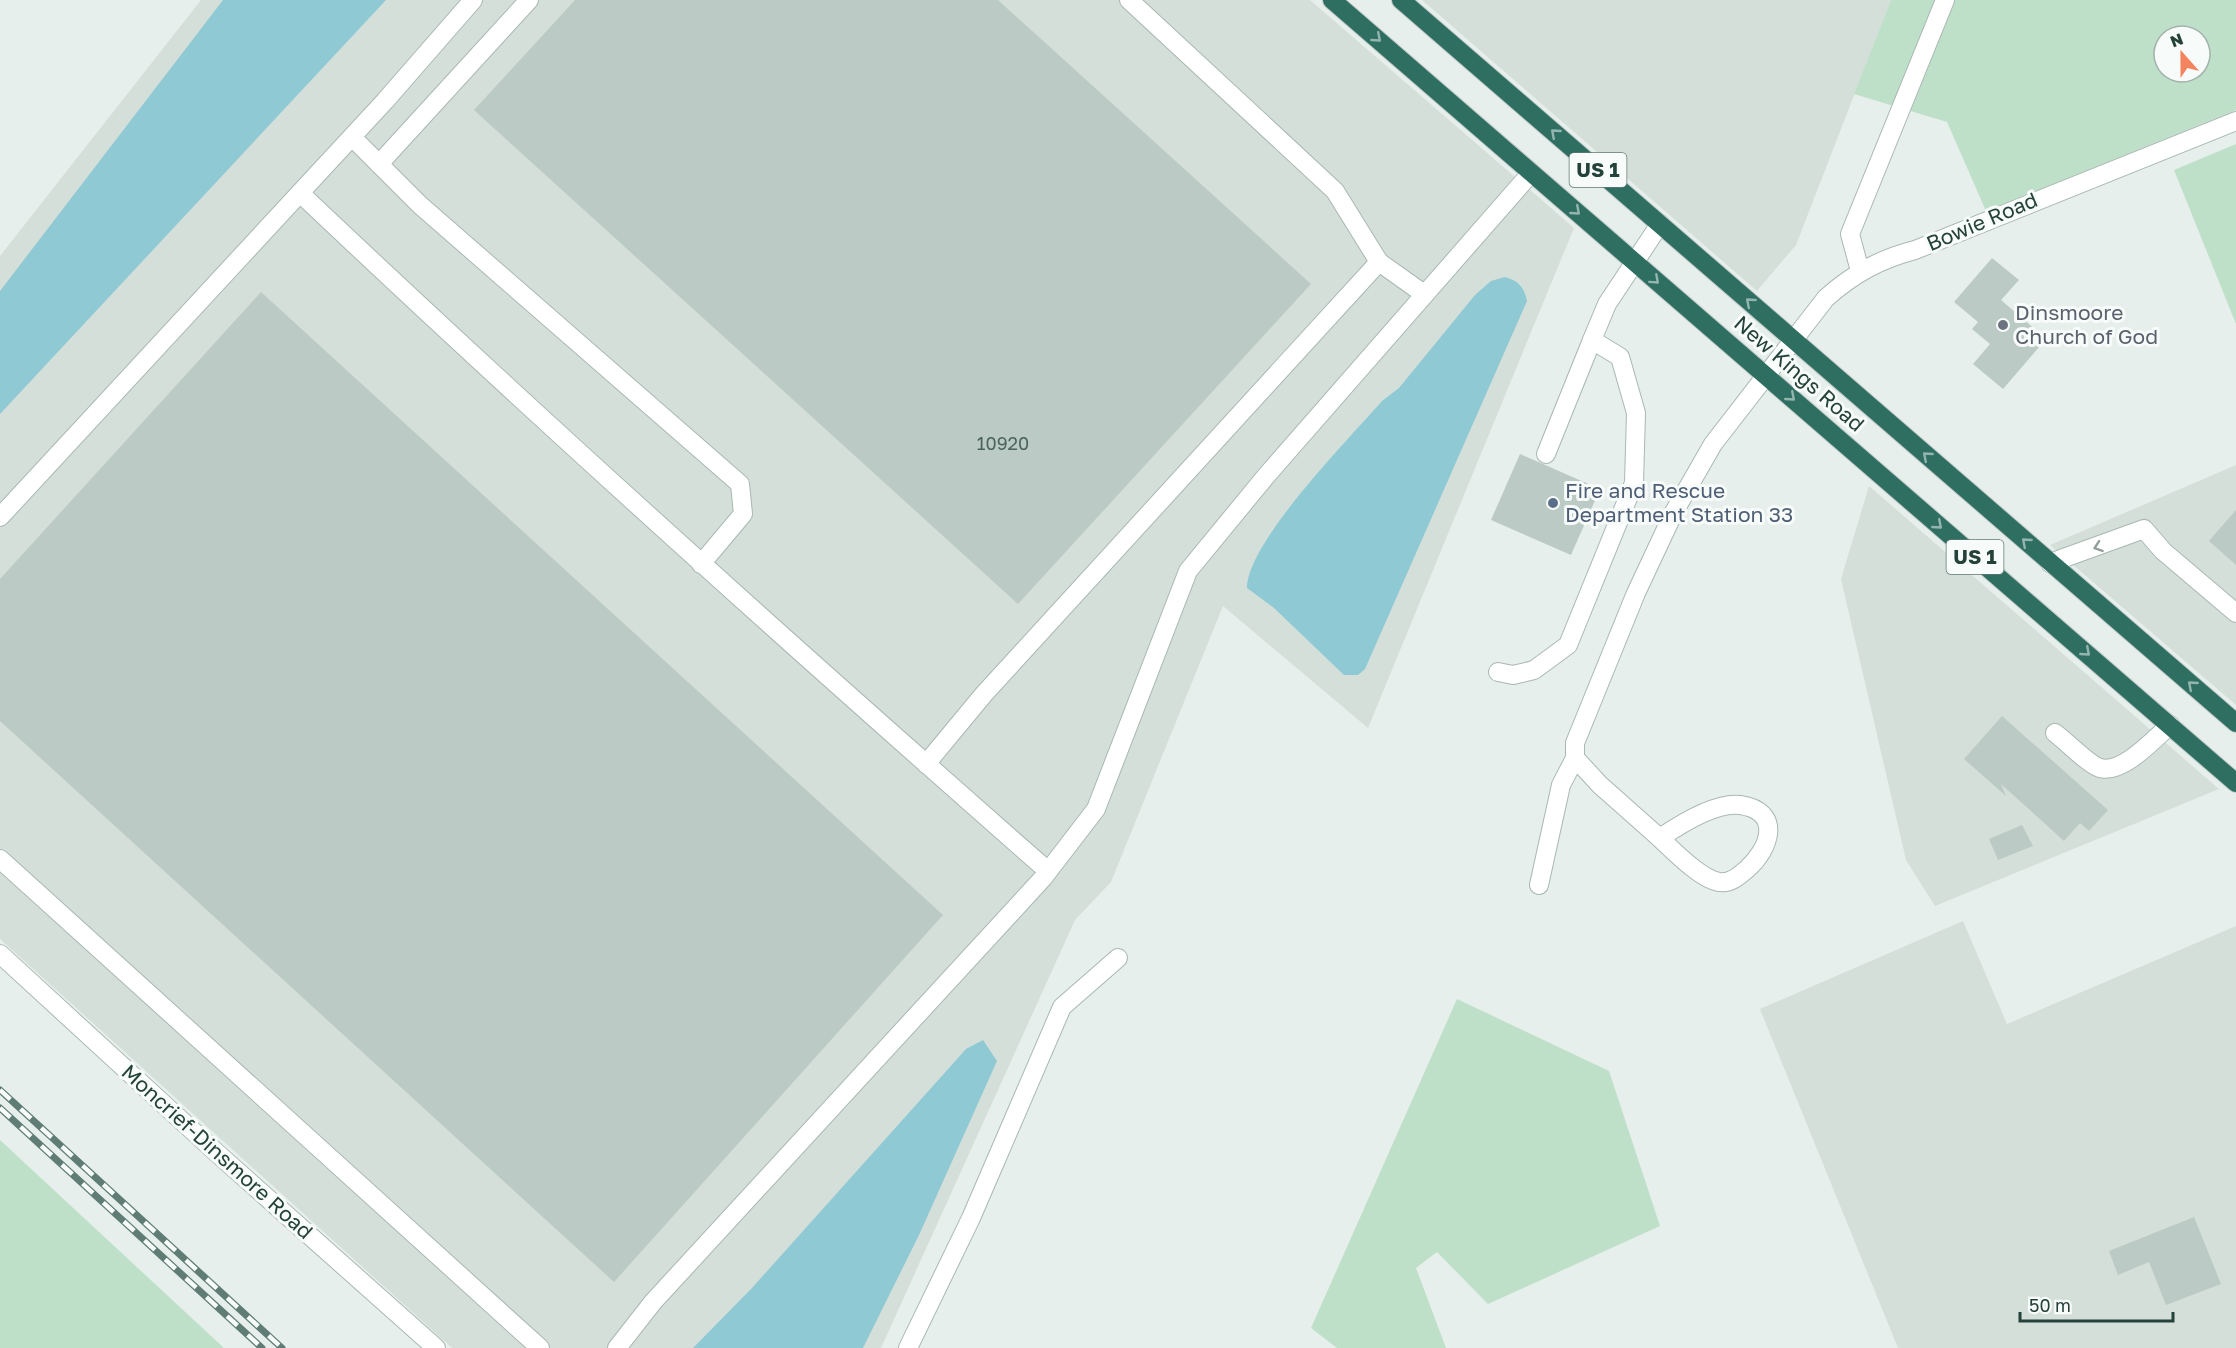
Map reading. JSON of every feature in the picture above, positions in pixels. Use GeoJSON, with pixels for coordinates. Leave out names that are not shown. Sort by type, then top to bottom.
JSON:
{"type":"FeatureCollection","features":[{"type":"Feature","properties":{"kind":"highway","name":"New Kings Road"},"geometry":{"type":"LineString","coordinates":[[1332,0],[2236,783]]}},
{"type":"Feature","properties":{"kind":"highway","name":"New Kings Road"},"geometry":{"type":"LineString","coordinates":[[1401,0],[2236,723]]}},
{"type":"Feature","properties":{"kind":"street"},"geometry":{"type":"LineString","coordinates":[[0,517],[300,193],[473,0]]}},
{"type":"Feature","properties":{"kind":"street"},"geometry":{"type":"LineString","coordinates":[[379,164],[529,0]]}},
{"type":"Feature","properties":{"kind":"street"},"geometry":{"type":"LineString","coordinates":[[1129,0],[1335,191],[1380,262],[1424,294]]}},
{"type":"Feature","properties":{"kind":"street"},"geometry":{"type":"LineString","coordinates":[[1860,271],[1850,234],[1945,0]]}},
{"type":"Feature","properties":{"kind":"street","name":"Bowie Road"},"geometry":{"type":"LineString","coordinates":[[1539,885],[1562,785],[1575,758],[1575,742],[1636,593],[1674,512],[1713,444],[1826,298],[1860,271],[2236,121]]}},
{"type":"Feature","properties":{"kind":"street"},"geometry":{"type":"LineString","coordinates":[[352,136],[420,205],[740,484],[743,514],[701,564]]}},
{"type":"Feature","properties":{"kind":"street"},"geometry":{"type":"LineString","coordinates":[[617,1348],[653,1302],[1048,871],[1096,808],[1188,571],[1266,476],[1532,172]]}},
{"type":"Feature","properties":{"kind":"street"},"geometry":{"type":"LineString","coordinates":[[300,193],[450,337],[701,564],[1048,871]]}},
{"type":"Feature","properties":{"kind":"street"},"geometry":{"type":"LineString","coordinates":[[1546,454],[1607,304],[1660,224]]}},
{"type":"Feature","properties":{"kind":"street"},"geometry":{"type":"LineString","coordinates":[[926,764],[992,685],[1380,262]]}},
{"type":"Feature","properties":{"kind":"street"},"geometry":{"type":"LineString","coordinates":[[1498,672],[1513,675],[1534,670],[1568,645],[1634,483],[1636,413],[1620,357],[1592,340]]}},
{"type":"Feature","properties":{"kind":"street"},"geometry":{"type":"LineString","coordinates":[[2050,563],[2144,529],[2163,551],[2236,613]]}},
{"type":"Feature","properties":{"kind":"street"},"geometry":{"type":"LineString","coordinates":[[2055,733],[2099,768],[2115,768],[2138,754],[2170,725]]}},
{"type":"Feature","properties":{"kind":"street"},"geometry":{"type":"LineString","coordinates":[[1575,758],[1600,785],[1660,838],[1704,876],[1719,882],[1736,879],[1760,858],[1770,839],[1768,825],[1759,812],[1739,805],[1717,809],[1685,821],[1660,838]]}},
{"type":"Feature","properties":{"kind":"street"},"geometry":{"type":"LineString","coordinates":[[0,859],[540,1348]]}},
{"type":"Feature","properties":{"kind":"street","name":"Moncrief-Dinsmore Road"},"geometry":{"type":"LineString","coordinates":[[0,954],[218,1154],[436,1348]]}},
{"type":"Feature","properties":{"kind":"street"},"geometry":{"type":"LineString","coordinates":[[908,1348],[971,1218],[1062,1007],[1118,958]]}},
{"type":"Feature","properties":{"kind":"shaded area"},"geometry":{"type":"Polygon","coordinates":[[[201,0],[1310,0],[1574,228],[1368,728],[1223,606],[1111,882],[1075,920],[881,1348],[452,1348],[0,939],[0,256],[201,0]]]}},
{"type":"Feature","properties":{"kind":"shaded area"},"geometry":{"type":"Polygon","coordinates":[[[1422,0],[1891,0],[1796,245],[1757,291],[1422,0]]]}},
{"type":"Feature","properties":{"kind":"shaded area"},"geometry":{"type":"Polygon","coordinates":[[[2236,465],[2236,705],[2050,545],[2236,465]]]}},
{"type":"Feature","properties":{"kind":"shaded area"},"geometry":{"type":"Polygon","coordinates":[[[1869,486],[2219,789],[1935,906],[1906,860],[1841,579],[1869,486]]]}},
{"type":"Feature","properties":{"kind":"shaded area"},"geometry":{"type":"Polygon","coordinates":[[[1963,921],[2007,1024],[2236,926],[2236,1348],[1898,1348],[1760,1009],[1963,921]]]}},
{"type":"Feature","properties":{"kind":"green space"},"geometry":{"type":"Polygon","coordinates":[[[1891,0],[2236,0],[2236,110],[1986,211],[1947,122],[1854,94],[1891,0]]]}},
{"type":"Feature","properties":{"kind":"green space"},"geometry":{"type":"Polygon","coordinates":[[[2236,144],[2236,324],[2174,170],[2236,144]]]}},
{"type":"Feature","properties":{"kind":"green space"},"geometry":{"type":"Polygon","coordinates":[[[1457,999],[1609,1071],[1660,1226],[1488,1304],[1437,1252],[1416,1268],[1446,1348],[1337,1348],[1311,1328],[1457,999]]]}},
{"type":"Feature","properties":{"kind":"green space"},"geometry":{"type":"Polygon","coordinates":[[[0,1140],[224,1348],[0,1348],[0,1140]]]}},
{"type":"Feature","properties":{"kind":"water"},"geometry":{"type":"Polygon","coordinates":[[[223,0],[386,0],[0,414],[0,291],[223,0]]]}},
{"type":"Feature","properties":{"kind":"water"},"geometry":{"type":"Polygon","coordinates":[[[1505,277],[1520,285],[1527,301],[1365,669],[1358,675],[1344,675],[1274,608],[1247,588],[1251,568],[1281,519],[1325,465],[1382,401],[1399,388],[1475,295],[1491,281],[1505,277]]]}},
{"type":"Feature","properties":{"kind":"water"},"geometry":{"type":"Polygon","coordinates":[[[983,1040],[997,1061],[919,1235],[863,1348],[693,1348],[752,1288],[966,1049],[983,1040]]]}},
{"type":"Feature","properties":{"kind":"building"},"geometry":{"type":"Polygon","coordinates":[[[575,0],[998,0],[1311,284],[1018,604],[474,110],[575,0]]]}},
{"type":"Feature","properties":{"kind":"building","name":"Dinsmoore Church of God"},"geometry":{"type":"Polygon","coordinates":[[[1992,258],[2019,280],[2001,300],[2046,339],[2003,389],[1973,364],[1990,344],[1972,329],[1978,322],[1954,302],[1992,258]]]}},
{"type":"Feature","properties":{"kind":"building"},"geometry":{"type":"Polygon","coordinates":[[[261,292],[943,915],[614,1282],[0,721],[0,579],[261,292]]]}},
{"type":"Feature","properties":{"kind":"building"},"geometry":{"type":"Polygon","coordinates":[[[1520,454],[1600,489],[1571,555],[1491,520],[1520,454]]]}},
{"type":"Feature","properties":{"kind":"building"},"geometry":{"type":"Polygon","coordinates":[[[2236,510],[2236,565],[2209,541],[2236,510]]]}},
{"type":"Feature","properties":{"kind":"building"},"geometry":{"type":"Polygon","coordinates":[[[2002,716],[2108,810],[2089,831],[2080,823],[2064,841],[2001,784],[2006,796],[1964,759],[2002,716]]]}},
{"type":"Feature","properties":{"kind":"building"},"geometry":{"type":"Polygon","coordinates":[[[2022,825],[2033,846],[1998,860],[1989,839],[2022,825]]]}},
{"type":"Feature","properties":{"kind":"building"},"geometry":{"type":"Polygon","coordinates":[[[2194,1217],[2221,1284],[2166,1305],[2149,1262],[2118,1275],[2109,1251],[2194,1217]]]}},
{"type":"Feature","properties":{"kind":"railway"},"geometry":{"type":"LineString","coordinates":[[0,1090],[282,1348]]}},
{"type":"Feature","properties":{"kind":"railway"},"geometry":{"type":"LineString","coordinates":[[0,1108],[262,1348]]}},
{"type":"Feature","properties":{"kind":"place","name":"Dinsmoore Church of God"},"geometry":{"type":"Point","coordinates":[2003,325]}},
{"type":"Feature","properties":{"kind":"place","name":"Fire and Rescue Department Station 33"},"geometry":{"type":"Point","coordinates":[1553,503]}}]}
